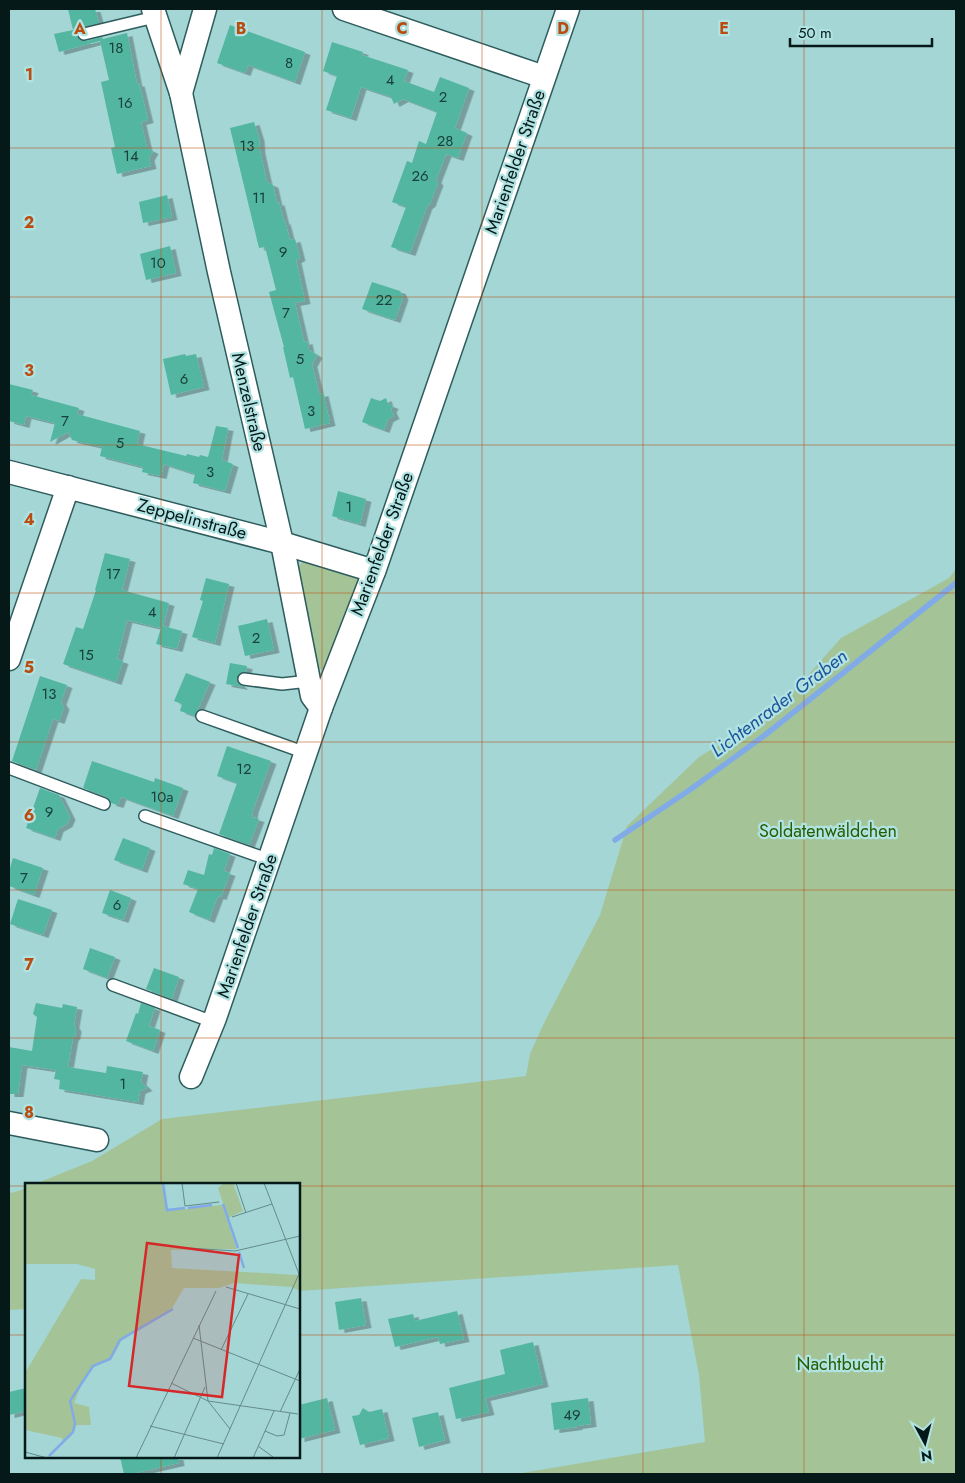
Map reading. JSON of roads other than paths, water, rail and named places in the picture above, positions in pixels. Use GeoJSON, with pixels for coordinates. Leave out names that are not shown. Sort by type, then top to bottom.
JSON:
{"type":"FeatureCollection","features":[{"type":"Feature","properties":{"kind":"street","name":"Menzelstraße"},"geometry":{"type":"LineString","coordinates":[[181,93],[205,9]]}},
{"type":"Feature","properties":{"kind":"street"},"geometry":{"type":"LineString","coordinates":[[344,9],[544,77]]}},
{"type":"Feature","properties":{"kind":"street","name":"Marienfelder Straße"},"geometry":{"type":"LineString","coordinates":[[191,1078],[213,1022],[270,860],[321,708],[374,572],[568,9]]}},
{"type":"Feature","properties":{"kind":"street","name":"Menzelstraße"},"geometry":{"type":"LineString","coordinates":[[154,13],[181,93],[219,272],[282,543],[312,696],[321,708]]}},
{"type":"Feature","properties":{"kind":"street","name":"Zeppelinstraße"},"geometry":{"type":"LineString","coordinates":[[9,472],[282,543],[374,572]]}},
{"type":"Feature","properties":{"kind":"street"},"geometry":{"type":"LineString","coordinates":[[9,659],[68,487]]}},
{"type":"Feature","properties":{"kind":"street"},"geometry":{"type":"LineString","coordinates":[[9,1123],[97,1140]]}},
{"type":"Feature","properties":{"kind":"lane"},"geometry":{"type":"LineString","coordinates":[[84,34],[154,13]]}},
{"type":"Feature","properties":{"kind":"lane"},"geometry":{"type":"LineString","coordinates":[[244,679],[282,684],[309,681]]}},
{"type":"Feature","properties":{"kind":"lane"},"geometry":{"type":"LineString","coordinates":[[202,716],[306,753]]}},
{"type":"Feature","properties":{"kind":"lane"},"geometry":{"type":"LineString","coordinates":[[9,768],[104,804]]}},
{"type":"Feature","properties":{"kind":"lane"},"geometry":{"type":"LineString","coordinates":[[145,816],[270,860]]}},
{"type":"Feature","properties":{"kind":"lane"},"geometry":{"type":"LineString","coordinates":[[113,985],[213,1022]]}},
{"type":"Feature","properties":{"kind":"waterway","name":"Lichtenrader Graben"},"geometry":{"type":"LineString","coordinates":[[615,840],[691,789],[765,735],[956,583]]}},
{"type":"Feature","properties":{"kind":"park label","name":"Soldatenwäldchen"},"geometry":{"type":"Point","coordinates":[828,831]}},
{"type":"Feature","properties":{"kind":"park label","name":"Nachtbucht"},"geometry":{"type":"Point","coordinates":[840,1364]}}]}
